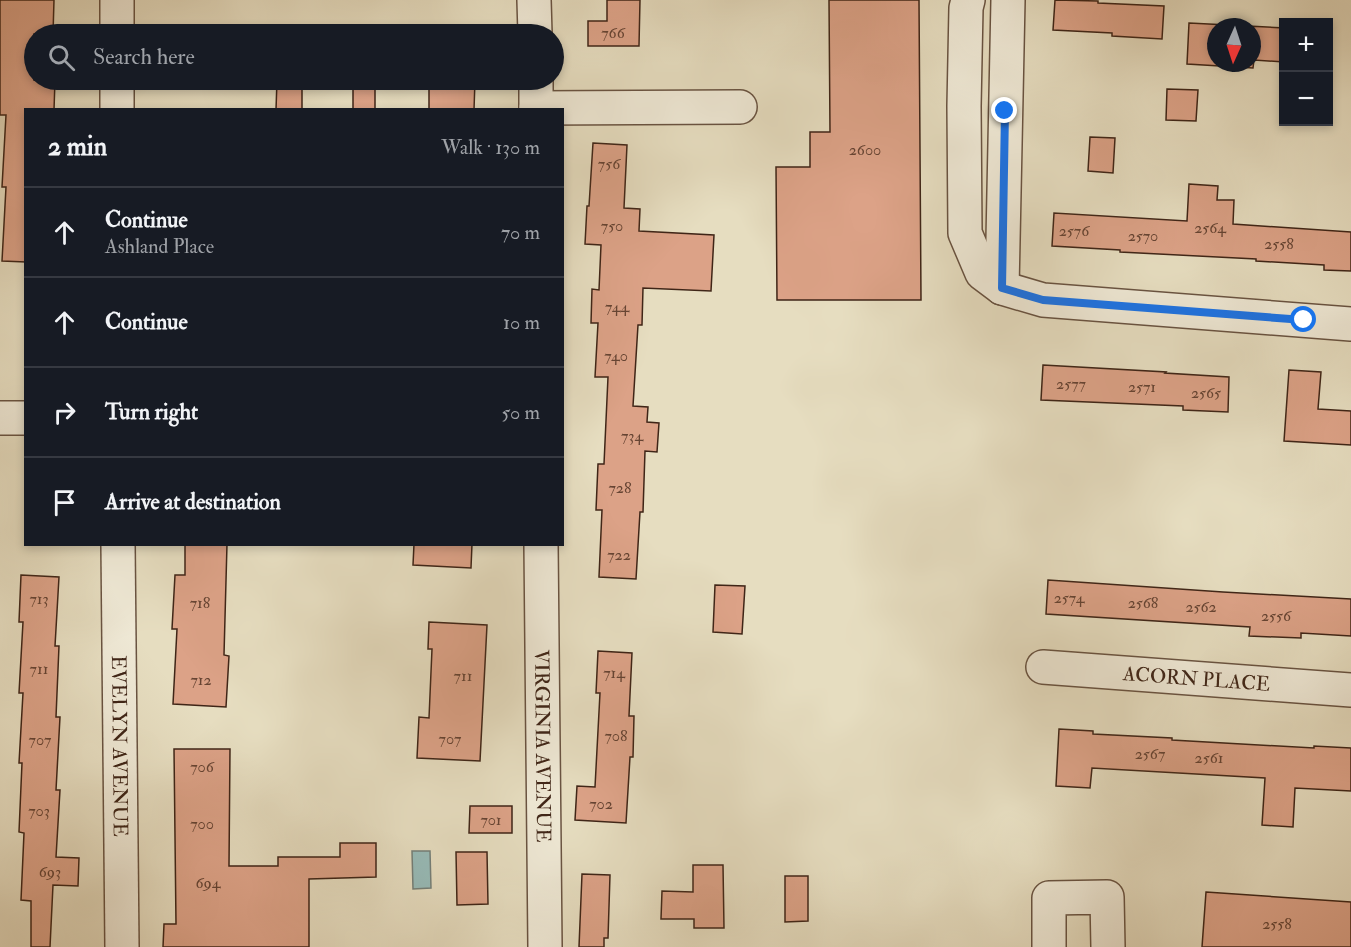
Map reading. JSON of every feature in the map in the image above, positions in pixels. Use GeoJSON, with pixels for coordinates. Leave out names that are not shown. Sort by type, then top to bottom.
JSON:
{"type":"FeatureCollection","features":[{"type":"Feature","properties":{"kind":"street"},"geometry":{"type":"LineString","coordinates":[[117,0],[117,24]]}},
{"type":"Feature","properties":{"kind":"street"},"geometry":{"type":"LineString","coordinates":[[534,0],[535,24]]}},
{"type":"Feature","properties":{"kind":"street"},"geometry":{"type":"LineString","coordinates":[[968,0],[964,106],[965,233],[982,273],[1002,288],[1043,300],[1351,324]]}},
{"type":"Feature","properties":{"kind":"street"},"geometry":{"type":"LineString","coordinates":[[1002,288],[1008,0]]}},
{"type":"Feature","properties":{"kind":"street"},"geometry":{"type":"LineString","coordinates":[[117,90],[117,108]]}},
{"type":"Feature","properties":{"kind":"street"},"geometry":{"type":"LineString","coordinates":[[536,99],[740,107]]}},
{"type":"Feature","properties":{"kind":"street"},"geometry":{"type":"LineString","coordinates":[[0,418],[24,418]]}},
{"type":"Feature","properties":{"kind":"street","name":"EVELYN AVENUE"},"geometry":{"type":"LineString","coordinates":[[118,546],[122,947]]}},
{"type":"Feature","properties":{"kind":"street","name":"VIRGINIA AVENUE"},"geometry":{"type":"LineString","coordinates":[[541,546],[545,947]]}},
{"type":"Feature","properties":{"kind":"street","name":"ACORN PLACE"},"geometry":{"type":"LineString","coordinates":[[1042,666],[1351,690]]}},
{"type":"Feature","properties":{"kind":"street"},"geometry":{"type":"LineString","coordinates":[[1049,947],[1049,898],[1107,897],[1108,947]]}},
{"type":"Feature","properties":{"kind":"water"},"geometry":{"type":"Polygon","coordinates":[[[412,851],[430,851],[431,888],[413,889],[412,851]]]}},
{"type":"Feature","properties":{"kind":"building"},"geometry":{"type":"Polygon","coordinates":[[[0,0],[54,0],[53,24],[24,24],[24,90],[55,90],[54,108],[24,108],[24,262],[2,261],[6,187],[2,187],[6,115],[0,115],[0,0]]]}},
{"type":"Feature","properties":{"kind":"building"},"geometry":{"type":"Polygon","coordinates":[[[607,0],[640,0],[639,46],[588,46],[588,21],[607,21],[607,0]]]}},
{"type":"Feature","properties":{"kind":"building"},"geometry":{"type":"Polygon","coordinates":[[[829,0],[919,0],[921,300],[777,300],[776,167],[810,167],[810,132],[830,132],[829,0]]]}},
{"type":"Feature","properties":{"kind":"building"},"geometry":{"type":"Polygon","coordinates":[[[1055,0],[1164,6],[1162,39],[1112,36],[1112,33],[1053,30],[1055,0]]]}},
{"type":"Feature","properties":{"kind":"building"},"geometry":{"type":"Polygon","coordinates":[[[1189,23],[1207,24],[1207,65],[1187,64],[1189,23]]]}},
{"type":"Feature","properties":{"kind":"building"},"geometry":{"type":"Polygon","coordinates":[[[1261,27],[1279,28],[1279,62],[1261,60],[1261,27]]]}},
{"type":"Feature","properties":{"kind":"building"},"geometry":{"type":"Polygon","coordinates":[[[1167,89],[1198,90],[1196,121],[1166,120],[1167,89]]]}},
{"type":"Feature","properties":{"kind":"building"},"geometry":{"type":"Polygon","coordinates":[[[277,90],[302,90],[302,108],[276,108],[277,90]]]}},
{"type":"Feature","properties":{"kind":"building"},"geometry":{"type":"Polygon","coordinates":[[[353,90],[375,90],[375,108],[353,108],[353,90]]]}},
{"type":"Feature","properties":{"kind":"building"},"geometry":{"type":"Polygon","coordinates":[[[429,90],[475,90],[474,108],[429,108],[429,90]]]}},
{"type":"Feature","properties":{"kind":"building"},"geometry":{"type":"Polygon","coordinates":[[[1090,137],[1115,138],[1113,173],[1088,171],[1090,137]]]}},
{"type":"Feature","properties":{"kind":"building"},"geometry":{"type":"Polygon","coordinates":[[[593,143],[627,145],[624,208],[640,209],[639,231],[714,235],[711,291],[643,288],[642,325],[638,325],[633,406],[648,407],[647,422],[659,423],[657,452],[645,451],[643,512],[640,512],[636,579],[599,577],[602,510],[596,510],[598,464],[604,464],[608,377],[595,377],[598,323],[591,323],[592,289],[599,290],[601,245],[585,244],[593,143]]]}},
{"type":"Feature","properties":{"kind":"building"},"geometry":{"type":"Polygon","coordinates":[[[1189,184],[1218,186],[1217,200],[1234,200],[1233,224],[1351,232],[1351,271],[1324,270],[1324,265],[1256,261],[1256,259],[1052,246],[1054,213],[1187,221],[1189,184]]]}},
{"type":"Feature","properties":{"kind":"building"},"geometry":{"type":"Polygon","coordinates":[[[1043,365],[1229,377],[1228,412],[1183,410],[1183,406],[1041,400],[1043,365]]]}},
{"type":"Feature","properties":{"kind":"building"},"geometry":{"type":"Polygon","coordinates":[[[1289,370],[1321,372],[1318,409],[1351,411],[1351,445],[1284,441],[1289,370]]]}},
{"type":"Feature","properties":{"kind":"building"},"geometry":{"type":"Polygon","coordinates":[[[185,546],[227,546],[224,655],[229,656],[226,707],[173,704],[177,629],[172,629],[175,575],[185,575],[185,546]]]}},
{"type":"Feature","properties":{"kind":"building"},"geometry":{"type":"Polygon","coordinates":[[[414,546],[472,546],[471,568],[413,565],[414,546]]]}},
{"type":"Feature","properties":{"kind":"building"},"geometry":{"type":"Polygon","coordinates":[[[21,575],[59,577],[55,646],[59,646],[56,717],[60,717],[56,790],[60,790],[56,857],[79,858],[78,886],[53,885],[50,947],[31,947],[31,901],[21,900],[24,833],[19,832],[22,763],[19,763],[23,693],[19,693],[23,622],[19,622],[21,575]]]}},
{"type":"Feature","properties":{"kind":"building"},"geometry":{"type":"Polygon","coordinates":[[[1048,580],[1351,599],[1351,636],[1301,633],[1301,638],[1249,636],[1250,627],[1046,614],[1048,580]]]}},
{"type":"Feature","properties":{"kind":"building"},"geometry":{"type":"Polygon","coordinates":[[[715,585],[745,586],[742,634],[713,632],[715,585]]]}},
{"type":"Feature","properties":{"kind":"building"},"geometry":{"type":"Polygon","coordinates":[[[429,622],[487,625],[480,761],[417,758],[419,717],[429,718],[432,649],[428,649],[429,622]]]}},
{"type":"Feature","properties":{"kind":"building"},"geometry":{"type":"Polygon","coordinates":[[[598,651],[632,653],[629,716],[634,716],[633,757],[630,757],[626,823],[575,820],[577,786],[595,787],[600,693],[596,693],[598,651]]]}},
{"type":"Feature","properties":{"kind":"building"},"geometry":{"type":"Polygon","coordinates":[[[1059,729],[1093,731],[1093,734],[1172,738],[1172,740],[1351,748],[1351,791],[1295,788],[1293,827],[1262,825],[1265,778],[1092,768],[1090,788],[1056,786],[1059,729]]]}},
{"type":"Feature","properties":{"kind":"building"},"geometry":{"type":"Polygon","coordinates":[[[174,749],[230,749],[229,866],[278,866],[278,857],[340,857],[340,843],[376,843],[376,877],[309,879],[309,947],[163,947],[164,924],[176,924],[174,749]]]}},
{"type":"Feature","properties":{"kind":"building"},"geometry":{"type":"Polygon","coordinates":[[[470,806],[512,806],[512,833],[469,833],[470,806]]]}},
{"type":"Feature","properties":{"kind":"building"},"geometry":{"type":"Polygon","coordinates":[[[456,852],[487,852],[488,904],[457,905],[456,852]]]}},
{"type":"Feature","properties":{"kind":"building"},"geometry":{"type":"Polygon","coordinates":[[[693,865],[723,865],[724,928],[694,928],[694,919],[661,919],[662,891],[693,892],[693,865]]]}},
{"type":"Feature","properties":{"kind":"building"},"geometry":{"type":"Polygon","coordinates":[[[582,874],[610,875],[608,938],[604,938],[604,947],[579,947],[582,874]]]}},
{"type":"Feature","properties":{"kind":"building"},"geometry":{"type":"Polygon","coordinates":[[[785,876],[808,876],[808,921],[785,922],[785,876]]]}},
{"type":"Feature","properties":{"kind":"building"},"geometry":{"type":"Polygon","coordinates":[[[1206,892],[1351,902],[1351,947],[1202,947],[1206,892]]]}},
{"type":"Feature","properties":{"kind":"route"},"geometry":{"type":"LineString","coordinates":[[1005,111],[1002,288],[1043,300],[1304,320]]}}]}
